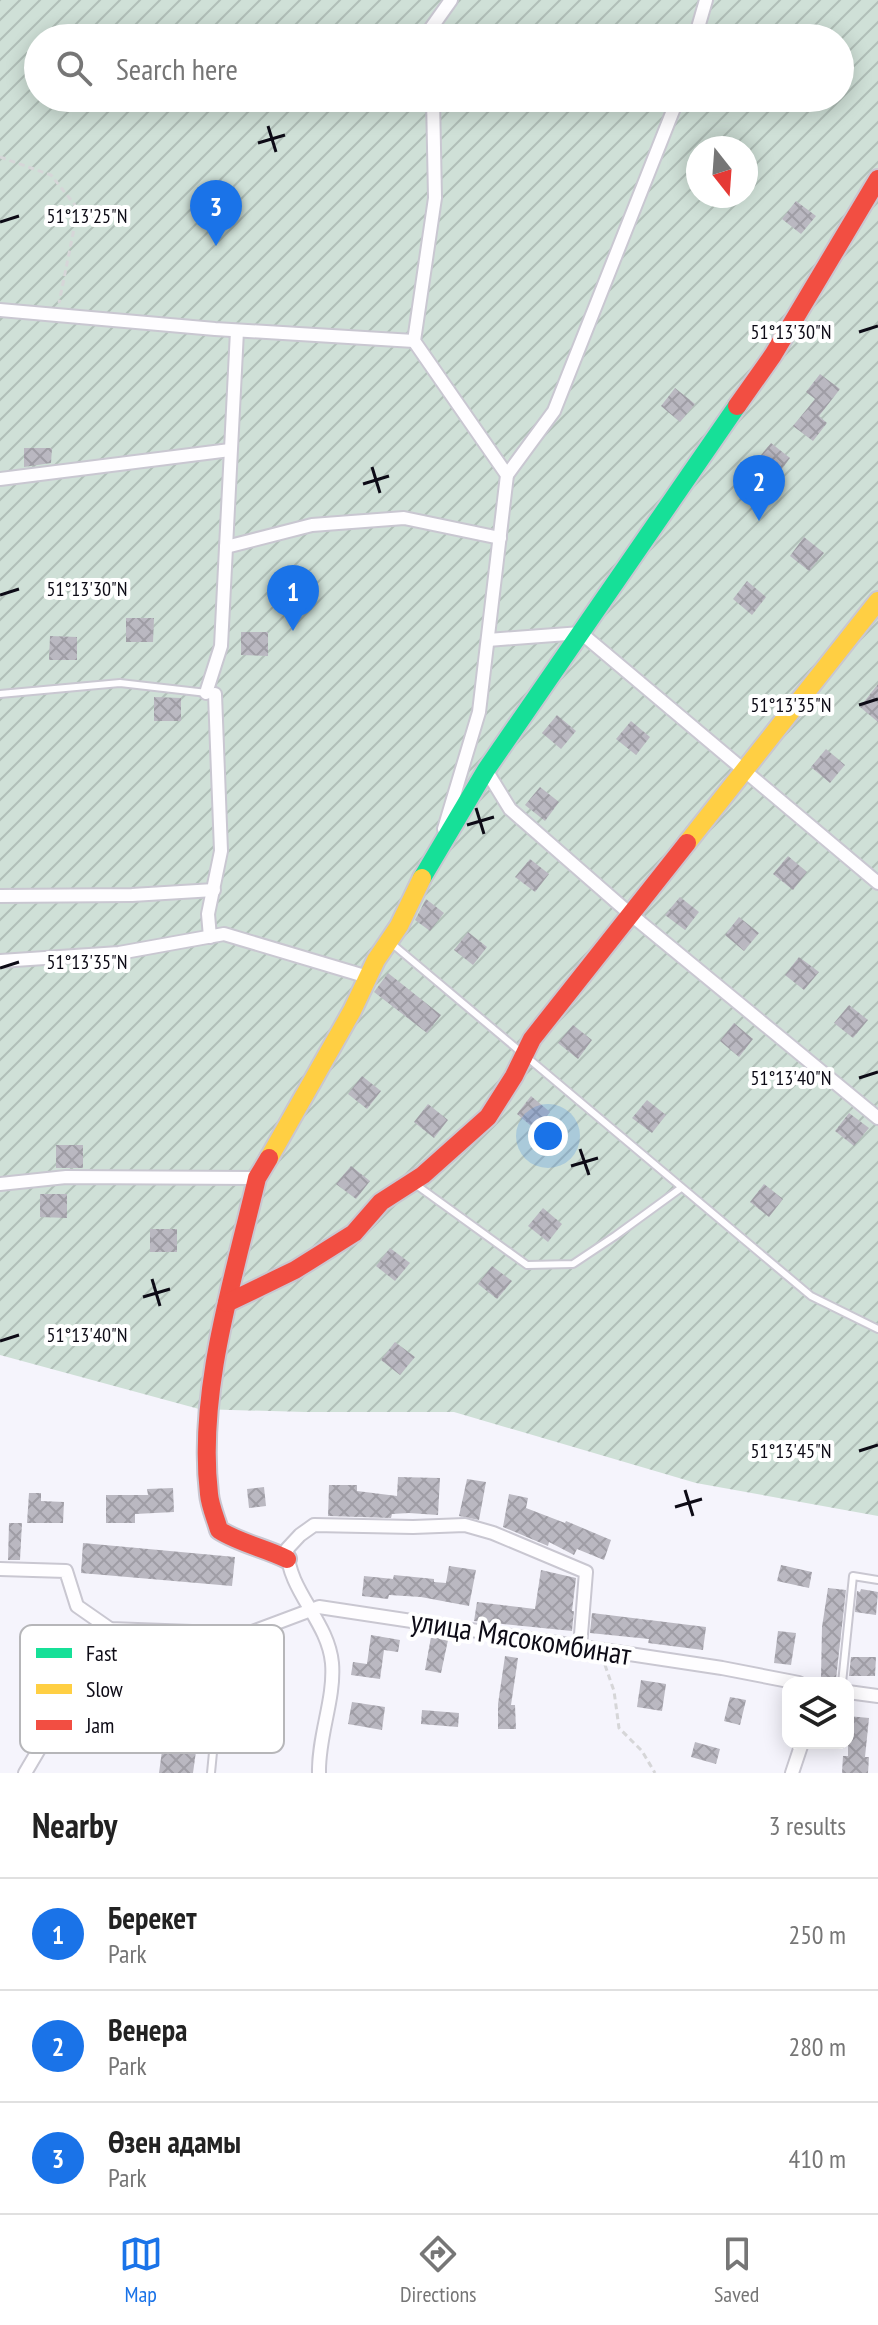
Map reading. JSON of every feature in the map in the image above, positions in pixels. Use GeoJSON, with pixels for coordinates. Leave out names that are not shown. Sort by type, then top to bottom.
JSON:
{"type":"FeatureCollection","features":[{"type":"Feature","properties":{"kind":"street"},"geometry":{"type":"LineString","coordinates":[[434,24],[451,0]]}},
{"type":"Feature","properties":{"kind":"street"},"geometry":{"type":"LineString","coordinates":[[699,24],[706,0]]}},
{"type":"Feature","properties":{"kind":"street"},"geometry":{"type":"LineString","coordinates":[[433,112],[435,198],[414,341],[507,475]]}},
{"type":"Feature","properties":{"kind":"street"},"geometry":{"type":"LineString","coordinates":[[439,846],[479,712],[507,475],[554,411],[672,112]]}},
{"type":"Feature","properties":{"kind":"street"},"geometry":{"type":"LineString","coordinates":[[287,1559],[219,1530],[209,1496],[212,1374],[257,1178],[352,1011],[439,846],[486,770],[773,355],[878,179]]}},
{"type":"Feature","properties":{"kind":"street"},"geometry":{"type":"LineString","coordinates":[[0,310],[237,331],[414,341]]}},
{"type":"Feature","properties":{"kind":"street"},"geometry":{"type":"LineString","coordinates":[[210,937],[208,914],[221,851],[211,693],[221,646],[237,331]]}},
{"type":"Feature","properties":{"kind":"street"},"geometry":{"type":"LineString","coordinates":[[0,479],[230,450]]}},
{"type":"Feature","properties":{"kind":"street"},"geometry":{"type":"LineString","coordinates":[[226,547],[312,525],[404,518],[500,538]]}},
{"type":"Feature","properties":{"kind":"street"},"geometry":{"type":"LineString","coordinates":[[227,1303],[295,1270],[354,1233],[381,1202],[412,1182],[488,1117],[514,1076],[532,1039],[878,601]]}},
{"type":"Feature","properties":{"kind":"street"},"geometry":{"type":"LineString","coordinates":[[488,640],[581,633],[878,883]]}},
{"type":"Feature","properties":{"kind":"street"},"geometry":{"type":"LineString","coordinates":[[486,770],[510,809],[629,913],[878,1118]]}},
{"type":"Feature","properties":{"kind":"street"},"geometry":{"type":"LineString","coordinates":[[0,896],[132,895],[214,890]]}},
{"type":"Feature","properties":{"kind":"street"},"geometry":{"type":"LineString","coordinates":[[0,961],[119,953],[224,934],[368,977]]}},
{"type":"Feature","properties":{"kind":"street"},"geometry":{"type":"LineString","coordinates":[[0,1184],[66,1177],[257,1178]]}},
{"type":"Feature","properties":{"kind":"street"},"geometry":{"type":"LineString","coordinates":[[319,1773],[332,1664],[326,1636],[309,1611],[287,1559],[287,1549],[314,1525],[465,1525],[493,1533],[586,1572],[580,1647]]}},
{"type":"Feature","properties":{"kind":"street"},"geometry":{"type":"LineString","coordinates":[[0,1569],[66,1571],[77,1606],[104,1625]]}},
{"type":"Feature","properties":{"kind":"street","name":"улица Мясокомбинат"},"geometry":{"type":"LineString","coordinates":[[271,1625],[319,1607],[782,1680]]}},
{"type":"Feature","properties":{"kind":"street"},"geometry":{"type":"LineString","coordinates":[[854,1693],[878,1696]]}},
{"type":"Feature","properties":{"kind":"street"},"geometry":{"type":"LineString","coordinates":[[792,1773],[800,1749]]}},
{"type":"Feature","properties":{"kind":"street"},"geometry":{"type":"LineString","coordinates":[[25,1773],[37,1753]]}},
{"type":"Feature","properties":{"kind":"lane"},"geometry":{"type":"LineString","coordinates":[[0,694],[120,683],[211,693]]}},
{"type":"Feature","properties":{"kind":"lane"},"geometry":{"type":"LineString","coordinates":[[389,941],[811,1296],[878,1329]]}},
{"type":"Feature","properties":{"kind":"lane"},"geometry":{"type":"LineString","coordinates":[[412,1182],[527,1265],[573,1264],[681,1188]]}},
{"type":"Feature","properties":{"kind":"lane"},"geometry":{"type":"LineString","coordinates":[[843,1677],[853,1576],[878,1580]]}},
{"type":"Feature","properties":{"kind":"lane"},"geometry":{"type":"LineString","coordinates":[[211,1773],[213,1753]]}},
{"type":"Feature","properties":{"kind":"path"},"geometry":{"type":"LineString","coordinates":[[0,157],[51,175],[78,209],[56,315]]}},
{"type":"Feature","properties":{"kind":"path"},"geometry":{"type":"LineString","coordinates":[[600,1650],[614,1691],[619,1728],[642,1751],[655,1773]]}},
{"type":"Feature","properties":{"kind":"shaded area"},"geometry":{"type":"Polygon","coordinates":[[[0,0],[878,0],[878,1516],[696,1483],[454,1412],[199,1409],[0,1355],[0,0]]]}},
{"type":"Feature","properties":{"kind":"building"},"geometry":{"type":"Polygon","coordinates":[[[796,201],[816,216],[801,234],[782,219],[796,201]]]}},
{"type":"Feature","properties":{"kind":"building"},"geometry":{"type":"Polygon","coordinates":[[[820,374],[840,389],[819,416],[827,423],[813,441],[793,426],[815,399],[806,392],[820,374]]]}},
{"type":"Feature","properties":{"kind":"building"},"geometry":{"type":"Polygon","coordinates":[[[675,388],[695,404],[680,422],[661,406],[675,388]]]}},
{"type":"Feature","properties":{"kind":"building"},"geometry":{"type":"Polygon","coordinates":[[[771,443],[790,458],[776,477],[756,461],[771,443]]]}},
{"type":"Feature","properties":{"kind":"building"},"geometry":{"type":"Polygon","coordinates":[[[24,448],[52,448],[51,463],[24,467],[24,448]]]}},
{"type":"Feature","properties":{"kind":"building"},"geometry":{"type":"Polygon","coordinates":[[[804,537],[824,553],[809,571],[790,556],[804,537]]]}},
{"type":"Feature","properties":{"kind":"building"},"geometry":{"type":"Polygon","coordinates":[[[747,581],[766,597],[752,615],[733,599],[747,581]]]}},
{"type":"Feature","properties":{"kind":"building"},"geometry":{"type":"Polygon","coordinates":[[[126,618],[154,618],[153,642],[126,642],[126,618]]]}},
{"type":"Feature","properties":{"kind":"building"},"geometry":{"type":"Polygon","coordinates":[[[241,632],[268,632],[268,656],[241,655],[241,632]]]}},
{"type":"Feature","properties":{"kind":"building"},"geometry":{"type":"Polygon","coordinates":[[[50,636],[77,637],[77,660],[49,660],[50,636]]]}},
{"type":"Feature","properties":{"kind":"building"},"geometry":{"type":"Polygon","coordinates":[[[878,684],[878,722],[860,707],[878,684]]]}},
{"type":"Feature","properties":{"kind":"building"},"geometry":{"type":"Polygon","coordinates":[[[154,697],[181,698],[181,721],[154,721],[154,697]]]}},
{"type":"Feature","properties":{"kind":"building"},"geometry":{"type":"Polygon","coordinates":[[[557,715],[576,731],[561,749],[542,733],[557,715]]]}},
{"type":"Feature","properties":{"kind":"building"},"geometry":{"type":"Polygon","coordinates":[[[631,721],[650,737],[636,755],[616,739],[631,721]]]}},
{"type":"Feature","properties":{"kind":"building"},"geometry":{"type":"Polygon","coordinates":[[[826,749],[845,765],[830,783],[811,767],[826,749]]]}},
{"type":"Feature","properties":{"kind":"building"},"geometry":{"type":"Polygon","coordinates":[[[540,787],[559,802],[545,821],[525,805],[540,787]]]}},
{"type":"Feature","properties":{"kind":"building"},"geometry":{"type":"Polygon","coordinates":[[[788,856],[807,872],[793,890],[773,874],[788,856]]]}},
{"type":"Feature","properties":{"kind":"building"},"geometry":{"type":"Polygon","coordinates":[[[530,859],[549,874],[535,892],[515,877],[530,859]]]}},
{"type":"Feature","properties":{"kind":"building"},"geometry":{"type":"Polygon","coordinates":[[[680,897],[699,912],[685,930],[665,915],[680,897]]]}},
{"type":"Feature","properties":{"kind":"building"},"geometry":{"type":"Polygon","coordinates":[[[426,899],[444,913],[430,931],[415,920],[426,899]]]}},
{"type":"Feature","properties":{"kind":"building"},"geometry":{"type":"Polygon","coordinates":[[[739,917],[759,933],[744,951],[725,935],[739,917]]]}},
{"type":"Feature","properties":{"kind":"building"},"geometry":{"type":"Polygon","coordinates":[[[468,932],[487,947],[473,965],[454,950],[468,932]]]}},
{"type":"Feature","properties":{"kind":"building"},"geometry":{"type":"Polygon","coordinates":[[[799,957],[819,972],[804,990],[785,975],[799,957]]]}},
{"type":"Feature","properties":{"kind":"building"},"geometry":{"type":"Polygon","coordinates":[[[388,973],[441,1015],[427,1033],[374,992],[388,973]]]}},
{"type":"Feature","properties":{"kind":"building"},"geometry":{"type":"Polygon","coordinates":[[[849,1005],[868,1020],[853,1038],[834,1023],[849,1005]]]}},
{"type":"Feature","properties":{"kind":"building"},"geometry":{"type":"Polygon","coordinates":[[[734,1023],[753,1039],[739,1057],[720,1041],[734,1023]]]}},
{"type":"Feature","properties":{"kind":"building"},"geometry":{"type":"Polygon","coordinates":[[[573,1025],[592,1040],[578,1059],[558,1043],[573,1025]]]}},
{"type":"Feature","properties":{"kind":"building"},"geometry":{"type":"Polygon","coordinates":[[[362,1076],[381,1091],[367,1109],[348,1094],[362,1076]]]}},
{"type":"Feature","properties":{"kind":"building"},"geometry":{"type":"Polygon","coordinates":[[[531,1096],[550,1112],[536,1130],[517,1114],[531,1096]]]}},
{"type":"Feature","properties":{"kind":"building"},"geometry":{"type":"Polygon","coordinates":[[[647,1100],[666,1115],[652,1133],[632,1118],[647,1100]]]}},
{"type":"Feature","properties":{"kind":"building"},"geometry":{"type":"Polygon","coordinates":[[[428,1104],[448,1120],[434,1138],[414,1122],[428,1104]]]}},
{"type":"Feature","properties":{"kind":"building"},"geometry":{"type":"Polygon","coordinates":[[[849,1113],[869,1128],[854,1146],[835,1131],[849,1113]]]}},
{"type":"Feature","properties":{"kind":"building"},"geometry":{"type":"Polygon","coordinates":[[[56,1145],[83,1145],[83,1168],[56,1168],[56,1145]]]}},
{"type":"Feature","properties":{"kind":"building"},"geometry":{"type":"Polygon","coordinates":[[[351,1166],[370,1181],[356,1199],[336,1184],[351,1166]]]}},
{"type":"Feature","properties":{"kind":"building"},"geometry":{"type":"Polygon","coordinates":[[[764,1184],[783,1199],[769,1217],[750,1202],[764,1184]]]}},
{"type":"Feature","properties":{"kind":"building"},"geometry":{"type":"Polygon","coordinates":[[[40,1194],[67,1194],[67,1218],[40,1217],[40,1194]]]}},
{"type":"Feature","properties":{"kind":"building"},"geometry":{"type":"Polygon","coordinates":[[[543,1208],[562,1224],[548,1242],[528,1226],[543,1208]]]}},
{"type":"Feature","properties":{"kind":"building"},"geometry":{"type":"Polygon","coordinates":[[[150,1229],[177,1229],[177,1252],[150,1252],[150,1229]]]}},
{"type":"Feature","properties":{"kind":"building"},"geometry":{"type":"Polygon","coordinates":[[[390,1248],[410,1263],[395,1281],[376,1266],[390,1248]]]}},
{"type":"Feature","properties":{"kind":"building"},"geometry":{"type":"Polygon","coordinates":[[[492,1266],[512,1281],[497,1299],[478,1284],[492,1266]]]}},
{"type":"Feature","properties":{"kind":"building"},"geometry":{"type":"Polygon","coordinates":[[[395,1342],[415,1357],[400,1375],[381,1360],[395,1342]]]}},
{"type":"Feature","properties":{"kind":"building"},"geometry":{"type":"Polygon","coordinates":[[[398,1477],[440,1478],[438,1515],[392,1514],[391,1518],[328,1516],[329,1485],[357,1485],[357,1491],[397,1496],[398,1477]]]}},
{"type":"Feature","properties":{"kind":"building"},"geometry":{"type":"Polygon","coordinates":[[[467,1479],[486,1482],[479,1520],[459,1516],[467,1479]]]}},
{"type":"Feature","properties":{"kind":"building"},"geometry":{"type":"Polygon","coordinates":[[[264,1487],[266,1506],[249,1508],[247,1489],[264,1487]]]}},
{"type":"Feature","properties":{"kind":"building"},"geometry":{"type":"Polygon","coordinates":[[[173,1488],[174,1512],[135,1514],[135,1523],[106,1523],[106,1495],[148,1495],[147,1489],[173,1488]]]}},
{"type":"Feature","properties":{"kind":"building"},"geometry":{"type":"Polygon","coordinates":[[[29,1493],[41,1493],[41,1501],[64,1502],[63,1523],[27,1523],[29,1493]]]}},
{"type":"Feature","properties":{"kind":"building"},"geometry":{"type":"Polygon","coordinates":[[[509,1494],[528,1498],[526,1508],[611,1540],[604,1560],[577,1549],[574,1555],[549,1542],[548,1546],[503,1527],[509,1494]]]}},
{"type":"Feature","properties":{"kind":"building"},"geometry":{"type":"Polygon","coordinates":[[[9,1523],[22,1523],[20,1560],[8,1560],[9,1523]]]}},
{"type":"Feature","properties":{"kind":"building"},"geometry":{"type":"Polygon","coordinates":[[[83,1543],[235,1557],[232,1586],[81,1573],[83,1543]]]}},
{"type":"Feature","properties":{"kind":"building"},"geometry":{"type":"Polygon","coordinates":[[[781,1565],[812,1572],[809,1588],[777,1581],[781,1565]]]}},
{"type":"Feature","properties":{"kind":"building"},"geometry":{"type":"Polygon","coordinates":[[[449,1566],[476,1570],[469,1606],[421,1597],[389,1595],[388,1599],[362,1596],[364,1576],[393,1579],[394,1575],[446,1583],[449,1566]]]}},
{"type":"Feature","properties":{"kind":"building"},"geometry":{"type":"Polygon","coordinates":[[[541,1570],[576,1578],[572,1631],[474,1621],[477,1602],[535,1609],[541,1570]]]}},
{"type":"Feature","properties":{"kind":"building"},"geometry":{"type":"Polygon","coordinates":[[[828,1588],[846,1590],[836,1677],[821,1677],[822,1627],[828,1588]]]}},
{"type":"Feature","properties":{"kind":"building"},"geometry":{"type":"Polygon","coordinates":[[[857,1591],[878,1592],[876,1615],[855,1612],[857,1591]]]}},
{"type":"Feature","properties":{"kind":"building"},"geometry":{"type":"Polygon","coordinates":[[[592,1613],[706,1627],[703,1650],[648,1643],[649,1639],[590,1633],[592,1613]]]}},
{"type":"Feature","properties":{"kind":"building"},"geometry":{"type":"Polygon","coordinates":[[[778,1631],[796,1633],[791,1665],[774,1663],[778,1631]]]}},
{"type":"Feature","properties":{"kind":"building"},"geometry":{"type":"Polygon","coordinates":[[[371,1635],[400,1640],[398,1652],[384,1650],[380,1679],[351,1675],[353,1662],[367,1664],[371,1635]]]}},
{"type":"Feature","properties":{"kind":"building"},"geometry":{"type":"Polygon","coordinates":[[[431,1637],[448,1640],[441,1673],[425,1670],[431,1637]]]}},
{"type":"Feature","properties":{"kind":"building"},"geometry":{"type":"Polygon","coordinates":[[[505,1656],[518,1658],[511,1705],[515,1705],[516,1729],[498,1729],[505,1656]]]}},
{"type":"Feature","properties":{"kind":"building"},"geometry":{"type":"Polygon","coordinates":[[[851,1657],[876,1657],[875,1676],[849,1676],[851,1657]]]}},
{"type":"Feature","properties":{"kind":"building"},"geometry":{"type":"Polygon","coordinates":[[[641,1680],[666,1684],[662,1711],[637,1707],[641,1680]]]}},
{"type":"Feature","properties":{"kind":"building"},"geometry":{"type":"Polygon","coordinates":[[[730,1697],[746,1700],[740,1725],[724,1721],[730,1697]]]}},
{"type":"Feature","properties":{"kind":"building"},"geometry":{"type":"Polygon","coordinates":[[[352,1702],[385,1707],[382,1730],[348,1724],[352,1702]]]}},
{"type":"Feature","properties":{"kind":"building"},"geometry":{"type":"Polygon","coordinates":[[[422,1710],[459,1713],[458,1727],[421,1724],[422,1710]]]}},
{"type":"Feature","properties":{"kind":"building"},"geometry":{"type":"Polygon","coordinates":[[[854,1717],[869,1718],[865,1757],[869,1757],[868,1773],[842,1773],[843,1756],[848,1756],[848,1749],[854,1749],[854,1717]]]}},
{"type":"Feature","properties":{"kind":"building"},"geometry":{"type":"Polygon","coordinates":[[[695,1742],[720,1749],[716,1764],[691,1757],[695,1742]]]}},
{"type":"Feature","properties":{"kind":"building"},"geometry":{"type":"Polygon","coordinates":[[[162,1753],[196,1753],[193,1773],[159,1773],[162,1753]]]}},
{"type":"Feature","properties":{"kind":"traffic: fast"},"geometry":{"type":"LineString","coordinates":[[422,878],[486,770],[737,406]]}},
{"type":"Feature","properties":{"kind":"traffic: slow"},"geometry":{"type":"LineString","coordinates":[[687,843],[878,601]]}},
{"type":"Feature","properties":{"kind":"traffic: slow"},"geometry":{"type":"LineString","coordinates":[[269,1158],[352,1011],[376,960],[399,926],[422,878]]}},
{"type":"Feature","properties":{"kind":"traffic: jam"},"geometry":{"type":"LineString","coordinates":[[737,406],[773,355],[878,179]]}},
{"type":"Feature","properties":{"kind":"traffic: jam"},"geometry":{"type":"LineString","coordinates":[[227,1303],[295,1270],[354,1233],[381,1202],[423,1175],[488,1117],[514,1076],[532,1039],[687,843]]}},
{"type":"Feature","properties":{"kind":"traffic: jam"},"geometry":{"type":"LineString","coordinates":[[269,1158],[257,1178],[220,1335],[208,1416],[207,1455],[210,1499],[219,1530],[287,1559]]}},
{"type":"Feature","properties":{"kind":"place","name":"Өзен адамы"},"geometry":{"type":"Point","coordinates":[216,246]}},
{"type":"Feature","properties":{"kind":"place","name":"Венера"},"geometry":{"type":"Point","coordinates":[759,521]}},
{"type":"Feature","properties":{"kind":"place","name":"Берекет"},"geometry":{"type":"Point","coordinates":[293,631]}}]}
